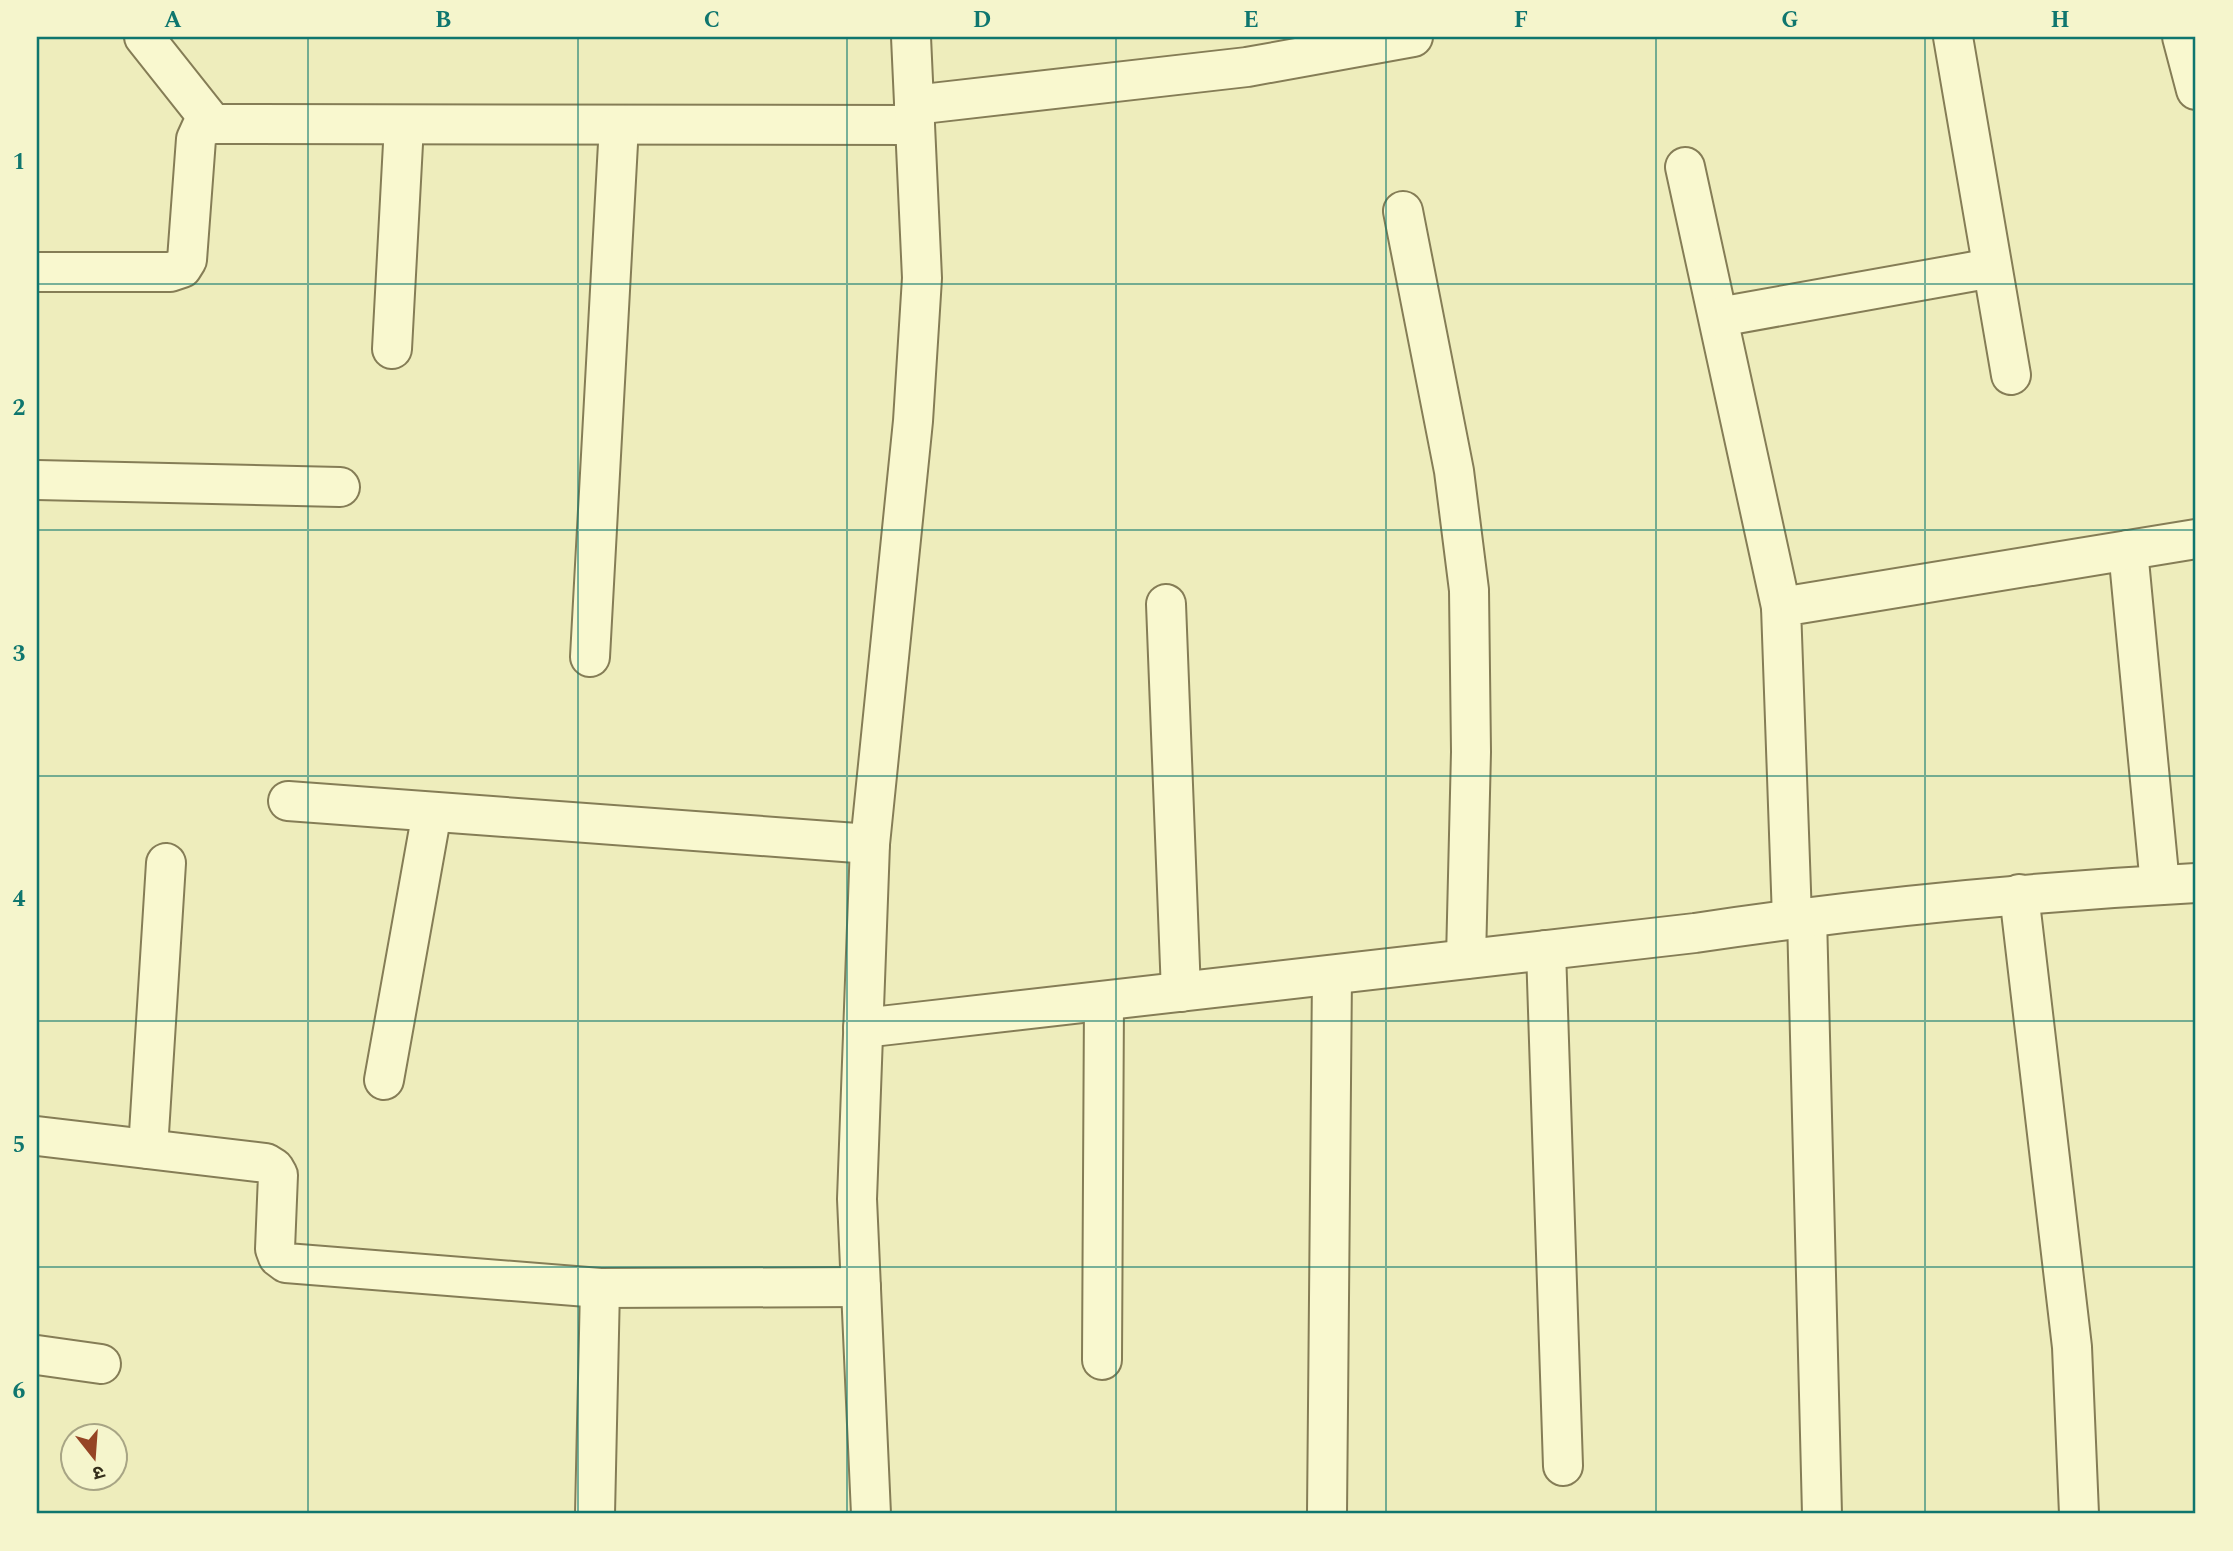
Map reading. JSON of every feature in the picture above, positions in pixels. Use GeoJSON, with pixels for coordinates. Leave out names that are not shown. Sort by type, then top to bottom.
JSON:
{"type":"FeatureCollection","features":[{"type":"Feature","properties":{"kind":"street"},"geometry":{"type":"LineString","coordinates":[[144,37],[212,124]]}},
{"type":"Feature","properties":{"kind":"street"},"geometry":{"type":"LineString","coordinates":[[871,1514],[857,1199],[870,844],[914,408],[922,278],[911,37]]}},
{"type":"Feature","properties":{"kind":"street"},"geometry":{"type":"LineString","coordinates":[[37,272],[170,272],[181,268],[187,260],[196,139],[201,128],[212,124],[619,125],[915,115],[1247,67],[1361,41],[1413,37]]}},
{"type":"Feature","properties":{"kind":"street"},"geometry":{"type":"LineString","coordinates":[[1953,37],[2011,375]]}},
{"type":"Feature","properties":{"kind":"street"},"geometry":{"type":"LineString","coordinates":[[2182,37],[2196,90]]}},
{"type":"Feature","properties":{"kind":"street"},"geometry":{"type":"LineString","coordinates":[[392,349],[404,125]]}},
{"type":"Feature","properties":{"kind":"street"},"geometry":{"type":"LineString","coordinates":[[590,657],[619,125]]}},
{"type":"Feature","properties":{"kind":"street"},"geometry":{"type":"LineString","coordinates":[[1685,167],[1781,607],[1799,917],[1822,1514]]}},
{"type":"Feature","properties":{"kind":"street"},"geometry":{"type":"LineString","coordinates":[[1403,211],[1454,471],[1469,590],[1471,752],[1466,960]]}},
{"type":"Feature","properties":{"kind":"street"},"geometry":{"type":"LineString","coordinates":[[1719,317],[1992,268]]}},
{"type":"Feature","properties":{"kind":"street"},"geometry":{"type":"LineString","coordinates":[[37,480],[340,487]]}},
{"type":"Feature","properties":{"kind":"street"},"geometry":{"type":"LineString","coordinates":[[1781,607],[2196,539]]}},
{"type":"Feature","properties":{"kind":"street"},"geometry":{"type":"LineString","coordinates":[[863,1028],[1695,933],[1799,917],[2020,894],[2178,883],[2128,550]]}},
{"type":"Feature","properties":{"kind":"street"},"geometry":{"type":"LineString","coordinates":[[1166,604],[1181,992]]}},
{"type":"Feature","properties":{"kind":"street"},"geometry":{"type":"LineString","coordinates":[[288,801],[870,844]]}},
{"type":"Feature","properties":{"kind":"street"},"geometry":{"type":"LineString","coordinates":[[384,1080],[432,812]]}},
{"type":"Feature","properties":{"kind":"street"},"geometry":{"type":"LineString","coordinates":[[148,1149],[166,863]]}},
{"type":"Feature","properties":{"kind":"street"},"geometry":{"type":"LineString","coordinates":[[2020,894],[2073,1347],[2079,1514]]}},
{"type":"Feature","properties":{"kind":"street"},"geometry":{"type":"LineString","coordinates":[[1546,950],[1563,1466]]}},
{"type":"Feature","properties":{"kind":"street"},"geometry":{"type":"LineString","coordinates":[[1327,1514],[1332,975]]}},
{"type":"Feature","properties":{"kind":"street"},"geometry":{"type":"LineString","coordinates":[[1102,1360],[1104,1001]]}},
{"type":"Feature","properties":{"kind":"street"},"geometry":{"type":"LineString","coordinates":[[37,1136],[266,1163],[274,1168],[278,1175],[275,1249],[278,1257],[286,1263],[600,1288],[861,1286]]}},
{"type":"Feature","properties":{"kind":"street"},"geometry":{"type":"LineString","coordinates":[[595,1514],[600,1288]]}},
{"type":"Feature","properties":{"kind":"street"},"geometry":{"type":"LineString","coordinates":[[37,1355],[101,1364]]}}]}
